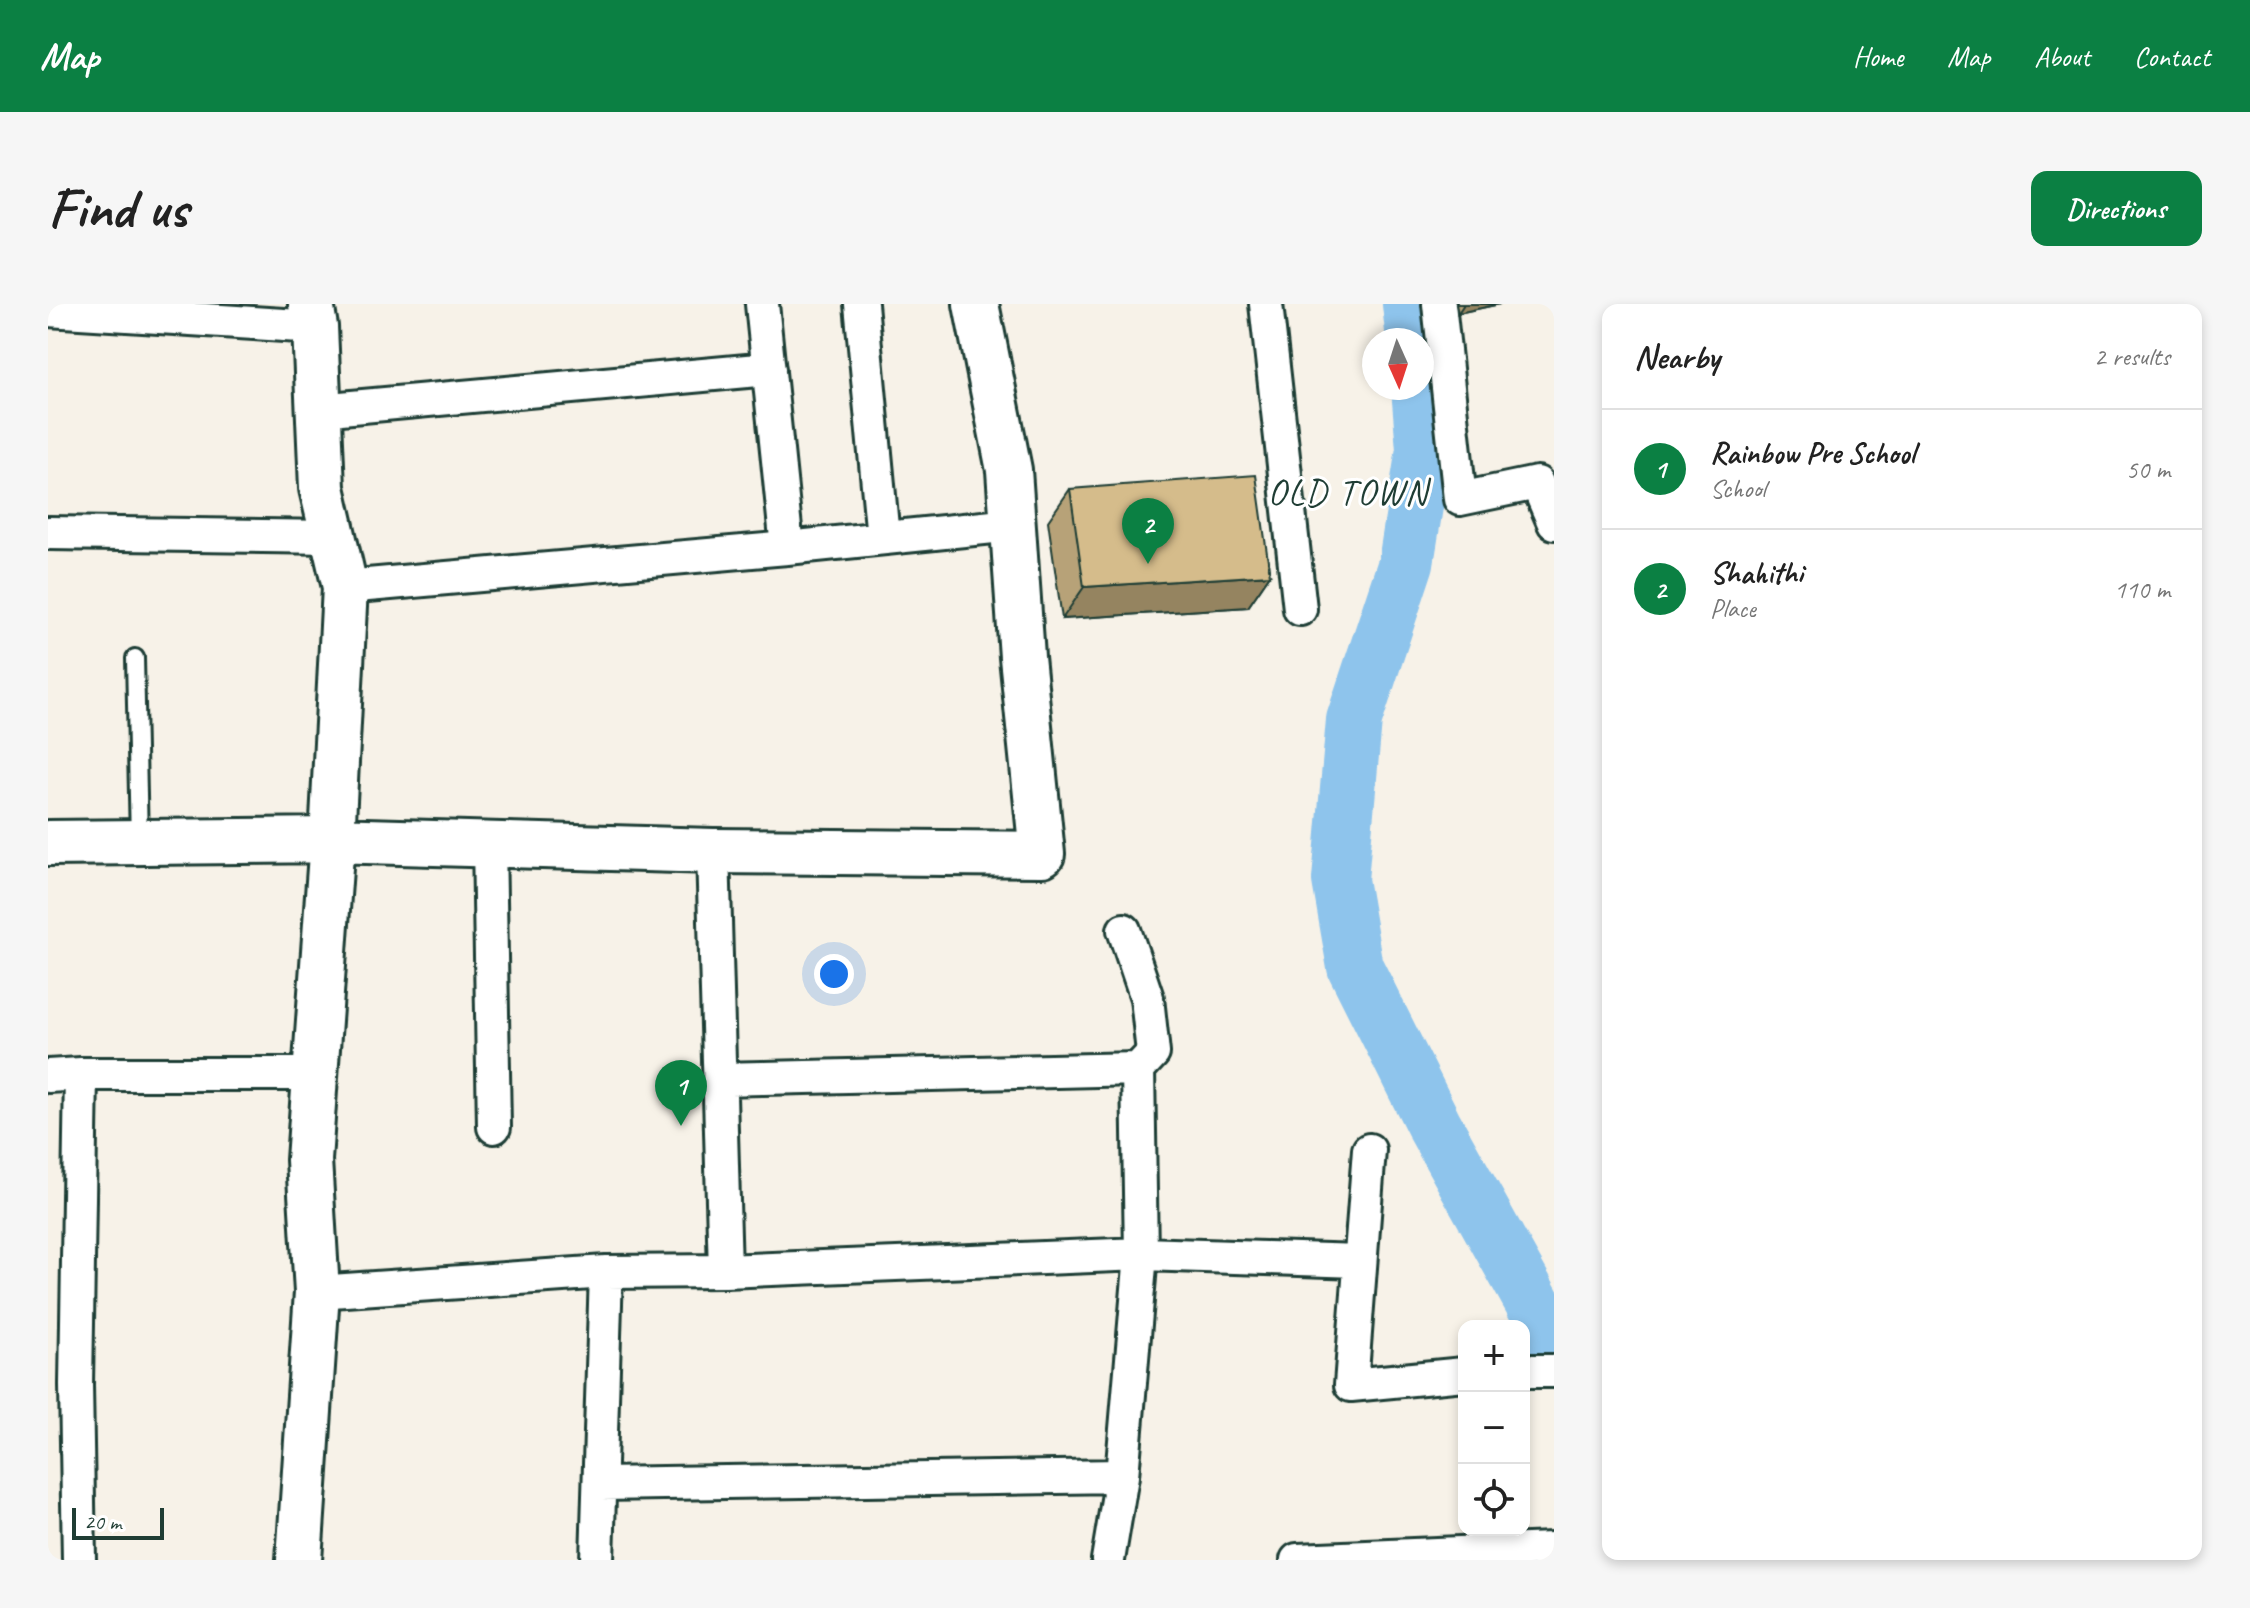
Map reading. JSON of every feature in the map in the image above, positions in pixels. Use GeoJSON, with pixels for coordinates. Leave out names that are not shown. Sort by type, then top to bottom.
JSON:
{"type":"FeatureCollection","features":[{"type":"Feature","properties":{"kind":"street"},"geometry":{"type":"LineString","coordinates":[[762,304],[787,548]]}},
{"type":"Feature","properties":{"kind":"street"},"geometry":{"type":"LineString","coordinates":[[861,304],[883,538]]}},
{"type":"Feature","properties":{"kind":"street"},"geometry":{"type":"LineString","coordinates":[[48,843],[332,840],[489,842],[713,851],[1042,854],[1009,470],[976,304]]}},
{"type":"Feature","properties":{"kind":"street"},"geometry":{"type":"LineString","coordinates":[[1266,304],[1300,609]]}},
{"type":"Feature","properties":{"kind":"street"},"geometry":{"type":"LineString","coordinates":[[1439,304],[1460,499],[1545,482],[1554,523]]}},
{"type":"Feature","properties":{"kind":"street"},"geometry":{"type":"LineString","coordinates":[[48,310],[313,315],[322,488],[345,587],[332,840],[309,1160],[317,1292],[299,1560]]}},
{"type":"Feature","properties":{"kind":"street"},"geometry":{"type":"LineString","coordinates":[[319,410],[769,369]]}},
{"type":"Feature","properties":{"kind":"street"},"geometry":{"type":"LineString","coordinates":[[345,587],[1013,525]]}},
{"type":"Feature","properties":{"kind":"street"},"geometry":{"type":"LineString","coordinates":[[48,533],[333,537]]}},
{"type":"Feature","properties":{"kind":"street"},"geometry":{"type":"LineString","coordinates":[[489,842],[494,1127]]}},
{"type":"Feature","properties":{"kind":"street"},"geometry":{"type":"LineString","coordinates":[[713,851],[725,1271]]}},
{"type":"Feature","properties":{"kind":"street"},"geometry":{"type":"LineString","coordinates":[[1108,1560],[1122,1476],[1141,1254],[1138,1069],[1153,1053],[1147,998],[1124,930]]}},
{"type":"Feature","properties":{"kind":"street"},"geometry":{"type":"LineString","coordinates":[[719,1079],[1138,1069]]}},
{"type":"Feature","properties":{"kind":"street"},"geometry":{"type":"LineString","coordinates":[[79,1560],[76,1385],[81,1074]]}},
{"type":"Feature","properties":{"kind":"street"},"geometry":{"type":"LineString","coordinates":[[48,1076],[315,1074]]}},
{"type":"Feature","properties":{"kind":"street"},"geometry":{"type":"LineString","coordinates":[[1369,1150],[1351,1385],[1458,1375]]}},
{"type":"Feature","properties":{"kind":"street"},"geometry":{"type":"LineString","coordinates":[[317,1292],[606,1272],[725,1271],[1141,1254],[1359,1261]]}},
{"type":"Feature","properties":{"kind":"street"},"geometry":{"type":"LineString","coordinates":[[597,1560],[606,1272]]}},
{"type":"Feature","properties":{"kind":"street"},"geometry":{"type":"LineString","coordinates":[[1530,1371],[1554,1371]]}},
{"type":"Feature","properties":{"kind":"street"},"geometry":{"type":"LineString","coordinates":[[601,1484],[1122,1476]]}},
{"type":"Feature","properties":{"kind":"street"},"geometry":{"type":"LineString","coordinates":[[1297,1560],[1552,1549]]}},
{"type":"Feature","properties":{"kind":"lane"},"geometry":{"type":"LineString","coordinates":[[135,658],[139,842]]}},
{"type":"Feature","properties":{"kind":"building"},"geometry":{"type":"Polygon","coordinates":[[[1256,475],[1270,575],[1084,587],[1070,489],[1256,475]]]}},
{"type":"Feature","properties":{"kind":"waterway"},"geometry":{"type":"LineString","coordinates":[[1410,304],[1413,328]]}},
{"type":"Feature","properties":{"kind":"waterway"},"geometry":{"type":"LineString","coordinates":[[1420,400],[1424,449],[1406,563],[1354,720],[1340,880],[1355,967],[1434,1125],[1554,1341]]}},
{"type":"Feature","properties":{"kind":"place","name":"Shahithi"},"geometry":{"type":"Point","coordinates":[1148,564]}},
{"type":"Feature","properties":{"kind":"place","name":"Rainbow Pre School"},"geometry":{"type":"Point","coordinates":[681,1126]}},
{"type":"Feature","properties":{"kind":"district","name":"OLD TOWN"},"geometry":{"type":"Point","coordinates":[1348,491]}}]}
